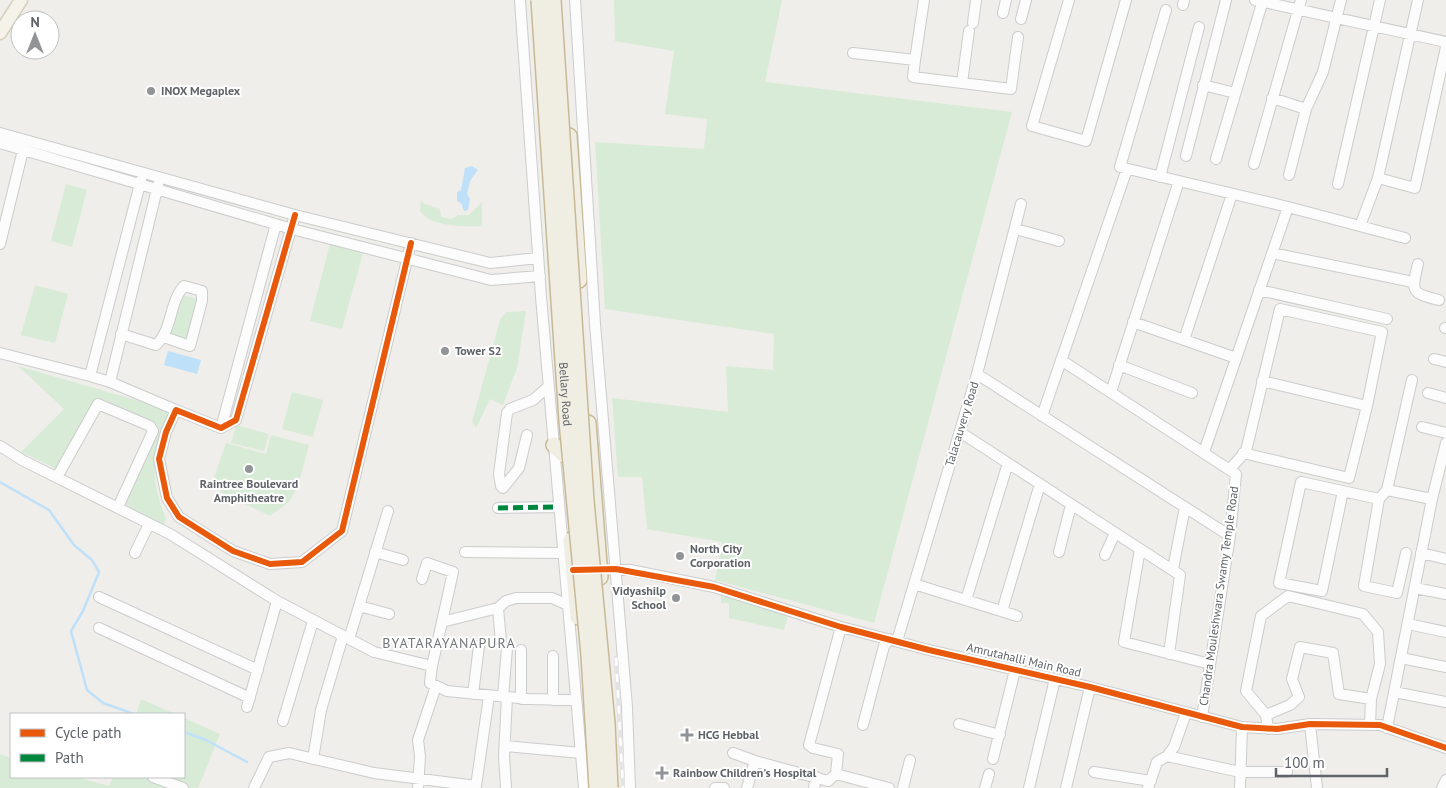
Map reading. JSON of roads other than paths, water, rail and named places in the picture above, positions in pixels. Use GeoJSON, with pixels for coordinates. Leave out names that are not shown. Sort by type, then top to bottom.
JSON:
{"type":"FeatureCollection","features":[{"type":"Feature","properties":{"kind":"highway","name":"Bellary Road"},"geometry":{"type":"LineString","coordinates":[[534,0],[559,450],[583,656],[591,788]]}},
{"type":"Feature","properties":{"kind":"highway","name":"Bellary Road"},"geometry":{"type":"LineString","coordinates":[[539,0],[567,421],[590,673],[597,788]]}},
{"type":"Feature","properties":{"kind":"highway","name":"Bellary Road"},"geometry":{"type":"LineString","coordinates":[[553,0],[584,481],[607,723],[610,788]]}},
{"type":"Feature","properties":{"kind":"highway","name":"Bellary Road"},"geometry":{"type":"LineString","coordinates":[[560,0],[581,326],[614,723],[615,788]]}},
{"type":"Feature","properties":{"kind":"main road"},"geometry":{"type":"LineString","coordinates":[[0,17],[11,0]]}},
{"type":"Feature","properties":{"kind":"main road"},"geometry":{"type":"LineString","coordinates":[[0,33],[20,0]]}},
{"type":"Feature","properties":{"kind":"street"},"geometry":{"type":"LineString","coordinates":[[520,0],[549,386],[559,450],[558,507],[584,788]]}},
{"type":"Feature","properties":{"kind":"street"},"geometry":{"type":"LineString","coordinates":[[575,0],[595,324],[627,707],[630,788]]}},
{"type":"Feature","properties":{"kind":"street"},"geometry":{"type":"LineString","coordinates":[[924,0],[913,77],[1011,89],[1018,37]]}},
{"type":"Feature","properties":{"kind":"street"},"geometry":{"type":"LineString","coordinates":[[962,83],[976,0]]}},
{"type":"Feature","properties":{"kind":"street"},"geometry":{"type":"LineString","coordinates":[[1003,13],[1006,0]]}},
{"type":"Feature","properties":{"kind":"street"},"geometry":{"type":"LineString","coordinates":[[1021,19],[1026,0]]}},
{"type":"Feature","properties":{"kind":"street"},"geometry":{"type":"LineString","coordinates":[[1070,0],[1032,126],[1086,141],[1126,0]]}},
{"type":"Feature","properties":{"kind":"street"},"geometry":{"type":"LineString","coordinates":[[1186,156],[1226,0]]}},
{"type":"Feature","properties":{"kind":"street"},"geometry":{"type":"LineString","coordinates":[[1289,174],[1306,109],[1323,72],[1341,0]]}},
{"type":"Feature","properties":{"kind":"street"},"geometry":{"type":"LineString","coordinates":[[1338,184],[1380,0]]}},
{"type":"Feature","properties":{"kind":"street"},"geometry":{"type":"LineString","coordinates":[[1360,226],[1378,178],[1418,0]]}},
{"type":"Feature","properties":{"kind":"street"},"geometry":{"type":"LineString","coordinates":[[1216,159],[1260,1],[1300,5],[1337,18],[1446,42]]}},
{"type":"Feature","properties":{"kind":"street"},"geometry":{"type":"LineString","coordinates":[[1254,164],[1300,5]]}},
{"type":"Feature","properties":{"kind":"street"},"geometry":{"type":"LineString","coordinates":[[1166,10],[1120,167],[1288,207],[1405,238]]}},
{"type":"Feature","properties":{"kind":"street"},"geometry":{"type":"LineString","coordinates":[[1160,177],[1199,27]]}},
{"type":"Feature","properties":{"kind":"street"},"geometry":{"type":"LineString","coordinates":[[1378,178],[1415,188],[1446,47]]}},
{"type":"Feature","properties":{"kind":"street"},"geometry":{"type":"LineString","coordinates":[[853,53],[915,60]]}},
{"type":"Feature","properties":{"kind":"street"},"geometry":{"type":"LineString","coordinates":[[1203,85],[1235,93]]}},
{"type":"Feature","properties":{"kind":"street"},"geometry":{"type":"LineString","coordinates":[[1272,98],[1306,109]]}},
{"type":"Feature","properties":{"kind":"street"},"geometry":{"type":"LineString","coordinates":[[0,133],[295,215],[490,263],[538,258]]}},
{"type":"Feature","properties":{"kind":"street"},"geometry":{"type":"LineString","coordinates":[[0,143],[292,229],[491,280],[540,276]]}},
{"type":"Feature","properties":{"kind":"street"},"geometry":{"type":"LineString","coordinates":[[0,244],[23,150]]}},
{"type":"Feature","properties":{"kind":"street"},"geometry":{"type":"LineString","coordinates":[[1042,416],[1127,169]]}},
{"type":"Feature","properties":{"kind":"street"},"geometry":{"type":"LineString","coordinates":[[90,376],[142,174]]}},
{"type":"Feature","properties":{"kind":"street"},"geometry":{"type":"LineString","coordinates":[[110,382],[160,179]]}},
{"type":"Feature","properties":{"kind":"street"},"geometry":{"type":"LineString","coordinates":[[1111,392],[1179,181]]}},
{"type":"Feature","properties":{"kind":"street"},"geometry":{"type":"LineString","coordinates":[[1184,340],[1232,194]]}},
{"type":"Feature","properties":{"kind":"street","name":"Talacauvery Road"},"geometry":{"type":"LineString","coordinates":[[863,725],[884,646],[893,640],[914,584],[977,374],[1021,204]]}},
{"type":"Feature","properties":{"kind":"street"},"geometry":{"type":"LineString","coordinates":[[1204,452],[1288,207]]}},
{"type":"Feature","properties":{"kind":"street"},"geometry":{"type":"LineString","coordinates":[[0,352],[110,382],[221,428],[236,420],[241,408],[295,215]]}},
{"type":"Feature","properties":{"kind":"street"},"geometry":{"type":"LineString","coordinates":[[221,428],[276,224]]}},
{"type":"Feature","properties":{"kind":"street"},"geometry":{"type":"LineString","coordinates":[[1016,229],[1059,241]]}},
{"type":"Feature","properties":{"kind":"street"},"geometry":{"type":"LineString","coordinates":[[176,410],[166,432],[159,459],[167,498],[179,518],[233,551],[270,564],[302,562],[342,531],[411,243]]}},
{"type":"Feature","properties":{"kind":"street"},"geometry":{"type":"LineString","coordinates":[[1272,253],[1414,282]]}},
{"type":"Feature","properties":{"kind":"street"},"geometry":{"type":"LineString","coordinates":[[1418,264],[1414,282],[1415,290],[1419,295],[1439,300]]}},
{"type":"Feature","properties":{"kind":"street"},"geometry":{"type":"LineString","coordinates":[[121,334],[156,345],[164,337],[178,293],[184,286],[202,291],[202,301],[190,346],[164,337]]}},
{"type":"Feature","properties":{"kind":"street"},"geometry":{"type":"LineString","coordinates":[[1259,290],[1387,319]]}},
{"type":"Feature","properties":{"kind":"street"},"geometry":{"type":"LineString","coordinates":[[1329,320],[1333,307]]}},
{"type":"Feature","properties":{"kind":"street"},"geometry":{"type":"LineString","coordinates":[[1230,469],[1243,454],[1280,309],[1382,332],[1367,406],[1348,478],[1243,454]]}},
{"type":"Feature","properties":{"kind":"street"},"geometry":{"type":"LineString","coordinates":[[1133,322],[1236,358]]}},
{"type":"Feature","properties":{"kind":"street"},"geometry":{"type":"LineString","coordinates":[[1434,359],[1446,362]]}},
{"type":"Feature","properties":{"kind":"street","name":"Chandra Mouleshwara Swamy Temple Road"},"geometry":{"type":"LineString","coordinates":[[1061,360],[1236,474],[1230,536],[1202,717]]}},
{"type":"Feature","properties":{"kind":"street"},"geometry":{"type":"LineString","coordinates":[[1119,365],[1192,393]]}},
{"type":"Feature","properties":{"kind":"street"},"geometry":{"type":"LineString","coordinates":[[977,374],[1230,536]]}},
{"type":"Feature","properties":{"kind":"street"},"geometry":{"type":"LineString","coordinates":[[1406,552],[1397,593],[1364,586],[1379,499],[1387,490],[1412,380]]}},
{"type":"Feature","properties":{"kind":"street"},"geometry":{"type":"LineString","coordinates":[[1262,381],[1367,406]]}},
{"type":"Feature","properties":{"kind":"street"},"geometry":{"type":"LineString","coordinates":[[527,434],[519,468],[503,488],[501,486],[500,474],[507,414],[510,409],[532,400],[549,386]]}},
{"type":"Feature","properties":{"kind":"street"},"geometry":{"type":"LineString","coordinates":[[1428,393],[1446,398]]}},
{"type":"Feature","properties":{"kind":"street"},"geometry":{"type":"LineString","coordinates":[[57,477],[98,404],[150,426],[153,431],[118,507]]}},
{"type":"Feature","properties":{"kind":"street"},"geometry":{"type":"LineString","coordinates":[[1422,427],[1446,433]]}},
{"type":"Feature","properties":{"kind":"street"},"geometry":{"type":"LineString","coordinates":[[960,432],[1114,533],[1173,569],[1181,578],[1169,654]]}},
{"type":"Feature","properties":{"kind":"street"},"geometry":{"type":"LineString","coordinates":[[1387,728],[1432,499],[1446,443]]}},
{"type":"Feature","properties":{"kind":"street"},"geometry":{"type":"LineString","coordinates":[[0,446],[170,534],[312,621],[374,652],[432,666]]}},
{"type":"Feature","properties":{"kind":"street"},"geometry":{"type":"LineString","coordinates":[[966,600],[1008,463]]}},
{"type":"Feature","properties":{"kind":"street"},"geometry":{"type":"LineString","coordinates":[[1343,491],[1322,591],[1279,583],[1300,482],[1343,491],[1379,499]]}},
{"type":"Feature","properties":{"kind":"street"},"geometry":{"type":"LineString","coordinates":[[1002,611],[1040,484]]}},
{"type":"Feature","properties":{"kind":"street"},"geometry":{"type":"LineString","coordinates":[[1387,490],[1432,499]]}},
{"type":"Feature","properties":{"kind":"street"},"geometry":{"type":"LineString","coordinates":[[1059,552],[1071,504]]}},
{"type":"Feature","properties":{"kind":"street"},"geometry":{"type":"LineString","coordinates":[[498,508],[558,507]]}},
{"type":"Feature","properties":{"kind":"street"},"geometry":{"type":"LineString","coordinates":[[1173,569],[1184,507]]}},
{"type":"Feature","properties":{"kind":"street"},"geometry":{"type":"LineString","coordinates":[[314,759],[321,710],[346,637],[359,606],[388,511]]}},
{"type":"Feature","properties":{"kind":"street"},"geometry":{"type":"LineString","coordinates":[[135,553],[149,524]]}},
{"type":"Feature","properties":{"kind":"street"},"geometry":{"type":"LineString","coordinates":[[1104,555],[1114,533]]}},
{"type":"Feature","properties":{"kind":"street"},"geometry":{"type":"LineString","coordinates":[[1140,549],[1124,640],[1126,644],[1210,664]]}},
{"type":"Feature","properties":{"kind":"street"},"geometry":{"type":"LineString","coordinates":[[375,552],[403,560]]}},
{"type":"Feature","properties":{"kind":"street"},"geometry":{"type":"LineString","coordinates":[[465,552],[563,553]]}},
{"type":"Feature","properties":{"kind":"street"},"geometry":{"type":"LineString","coordinates":[[1421,554],[1446,559]]}},
{"type":"Feature","properties":{"kind":"street"},"geometry":{"type":"LineString","coordinates":[[422,579],[427,563],[453,572],[430,683],[447,691],[489,696],[576,700]]}},
{"type":"Feature","properties":{"kind":"street","name":"Amrutahalli Main Road"},"geometry":{"type":"LineString","coordinates":[[573,570],[616,568],[714,587],[841,627],[1090,687],[1242,727],[1272,729],[1310,724],[1370,725],[1387,728],[1446,748]]}},
{"type":"Feature","properties":{"kind":"street"},"geometry":{"type":"LineString","coordinates":[[914,584],[1017,616]]}},
{"type":"Feature","properties":{"kind":"street"},"geometry":{"type":"LineString","coordinates":[[1415,588],[1446,594]]}},
{"type":"Feature","properties":{"kind":"street"},"geometry":{"type":"LineString","coordinates":[[1272,729],[1267,716],[1246,691],[1261,616],[1288,596],[1363,614],[1378,632],[1380,664],[1371,699],[1370,725]]}},
{"type":"Feature","properties":{"kind":"street"},"geometry":{"type":"LineString","coordinates":[[99,597],[258,670]]}},
{"type":"Feature","properties":{"kind":"street"},"geometry":{"type":"LineString","coordinates":[[442,622],[498,608],[506,601],[516,598],[552,598],[568,605]]}},
{"type":"Feature","properties":{"kind":"street"},"geometry":{"type":"LineString","coordinates":[[99,628],[248,703],[277,601]]}},
{"type":"Feature","properties":{"kind":"street"},"geometry":{"type":"LineString","coordinates":[[359,606],[389,614]]}},
{"type":"Feature","properties":{"kind":"street"},"geometry":{"type":"LineString","coordinates":[[498,608],[504,645],[506,788]]}},
{"type":"Feature","properties":{"kind":"street"},"geometry":{"type":"LineString","coordinates":[[283,721],[312,621]]}},
{"type":"Feature","properties":{"kind":"street"},"geometry":{"type":"LineString","coordinates":[[1408,624],[1446,632]]}},
{"type":"Feature","properties":{"kind":"street"},"geometry":{"type":"LineString","coordinates":[[732,753],[828,781],[836,774],[838,754],[813,748],[809,745],[841,627]]}},
{"type":"Feature","properties":{"kind":"street"},"geometry":{"type":"LineString","coordinates":[[473,694],[479,646]]}},
{"type":"Feature","properties":{"kind":"street"},"geometry":{"type":"LineString","coordinates":[[1267,716],[1290,705],[1300,697],[1292,679],[1300,647],[1333,653],[1339,694],[1371,699]]}},
{"type":"Feature","properties":{"kind":"street"},"geometry":{"type":"LineString","coordinates":[[521,650],[521,698]]}},
{"type":"Feature","properties":{"kind":"street"},"geometry":{"type":"LineString","coordinates":[[553,656],[553,700]]}},
{"type":"Feature","properties":{"kind":"street"},"geometry":{"type":"LineString","coordinates":[[1401,658],[1446,667]]}},
{"type":"Feature","properties":{"kind":"street"},"geometry":{"type":"LineString","coordinates":[[993,759],[1015,670]]}},
{"type":"Feature","properties":{"kind":"street"},"geometry":{"type":"LineString","coordinates":[[1029,788],[1056,679]]}},
{"type":"Feature","properties":{"kind":"street"},"geometry":{"type":"LineString","coordinates":[[419,784],[418,740],[436,686]]}},
{"type":"Feature","properties":{"kind":"street"},"geometry":{"type":"LineString","coordinates":[[1066,788],[1090,687]]}},
{"type":"Feature","properties":{"kind":"street"},"geometry":{"type":"LineString","coordinates":[[1394,692],[1446,702]]}},
{"type":"Feature","properties":{"kind":"street"},"geometry":{"type":"LineString","coordinates":[[254,788],[269,756],[289,753],[419,784],[476,787],[489,696]]}},
{"type":"Feature","properties":{"kind":"street"},"geometry":{"type":"LineString","coordinates":[[1094,772],[1150,785],[1157,762],[1167,756],[1174,747],[1186,713]]}},
{"type":"Feature","properties":{"kind":"street"},"geometry":{"type":"LineString","coordinates":[[959,724],[1000,736]]}},
{"type":"Feature","properties":{"kind":"street"},"geometry":{"type":"LineString","coordinates":[[1310,724],[1316,788]]}},
{"type":"Feature","properties":{"kind":"street"},"geometry":{"type":"LineString","coordinates":[[1240,788],[1242,727]]}},
{"type":"Feature","properties":{"kind":"street"},"geometry":{"type":"LineString","coordinates":[[505,746],[581,753]]}},
{"type":"Feature","properties":{"kind":"street"},"geometry":{"type":"LineString","coordinates":[[1167,756],[1240,772],[1287,772]]}},
{"type":"Feature","properties":{"kind":"street"},"geometry":{"type":"LineString","coordinates":[[903,788],[910,760]]}},
{"type":"Feature","properties":{"kind":"street"},"geometry":{"type":"LineString","coordinates":[[747,788],[755,761]]}},
{"type":"Feature","properties":{"kind":"street"},"geometry":{"type":"LineString","coordinates":[[836,774],[889,788]]}},
{"type":"Feature","properties":{"kind":"street"},"geometry":{"type":"LineString","coordinates":[[985,788],[989,774]]}},
{"type":"Feature","properties":{"kind":"street"},"geometry":{"type":"LineString","coordinates":[[814,788],[816,777]]}},
{"type":"Feature","properties":{"kind":"street"},"geometry":{"type":"LineString","coordinates":[[157,778],[183,788]]}},
{"type":"Feature","properties":{"kind":"street"},"geometry":{"type":"LineString","coordinates":[[1442,788],[1446,780]]}},
{"type":"Feature","properties":{"kind":"street"},"geometry":{"type":"LineString","coordinates":[[715,788],[724,788]]}},
{"type":"Feature","properties":{"kind":"water"},"geometry":{"type":"Polygon","coordinates":[[[472,166],[478,170],[470,181],[467,194],[470,199],[468,210],[464,211],[461,203],[457,201],[457,192],[461,190],[465,168],[472,166]]]}},
{"type":"Feature","properties":{"kind":"water"},"geometry":{"type":"Polygon","coordinates":[[[168,351],[201,360],[197,374],[164,365],[168,351]]]}},
{"type":"Feature","properties":{"kind":"waterway"},"geometry":{"type":"LineString","coordinates":[[0,482],[49,510],[74,545],[92,560],[99,572],[83,611],[71,631],[87,690],[103,703],[131,713]]}},
{"type":"Feature","properties":{"kind":"waterway"},"geometry":{"type":"LineString","coordinates":[[185,732],[206,740],[247,762]]}},
{"type":"Feature","properties":{"kind":"railway"},"geometry":{"type":"LineString","coordinates":[[616,658],[623,788]]}},
{"type":"Feature","properties":{"kind":"place","name":"INOX Megaplex"},"geometry":{"type":"Point","coordinates":[151,91]}},
{"type":"Feature","properties":{"kind":"place","name":"Tower S2"},"geometry":{"type":"Point","coordinates":[445,351]}},
{"type":"Feature","properties":{"kind":"place","name":"Raintree Boulevard Amphitheatre"},"geometry":{"type":"Point","coordinates":[249,469]}},
{"type":"Feature","properties":{"kind":"place","name":"North City Corporation"},"geometry":{"type":"Point","coordinates":[680,556]}},
{"type":"Feature","properties":{"kind":"place","name":"Vidyashilp School"},"geometry":{"type":"Point","coordinates":[676,598]}},
{"type":"Feature","properties":{"kind":"place","name":"HCG Hebbal"},"geometry":{"type":"Point","coordinates":[687,735]}},
{"type":"Feature","properties":{"kind":"place","name":"Rainbow Children's Hospital"},"geometry":{"type":"Point","coordinates":[662,773]}},
{"type":"Feature","properties":{"kind":"district","name":"BYATARAYANAPURA"},"geometry":{"type":"Point","coordinates":[449,643]}}]}
